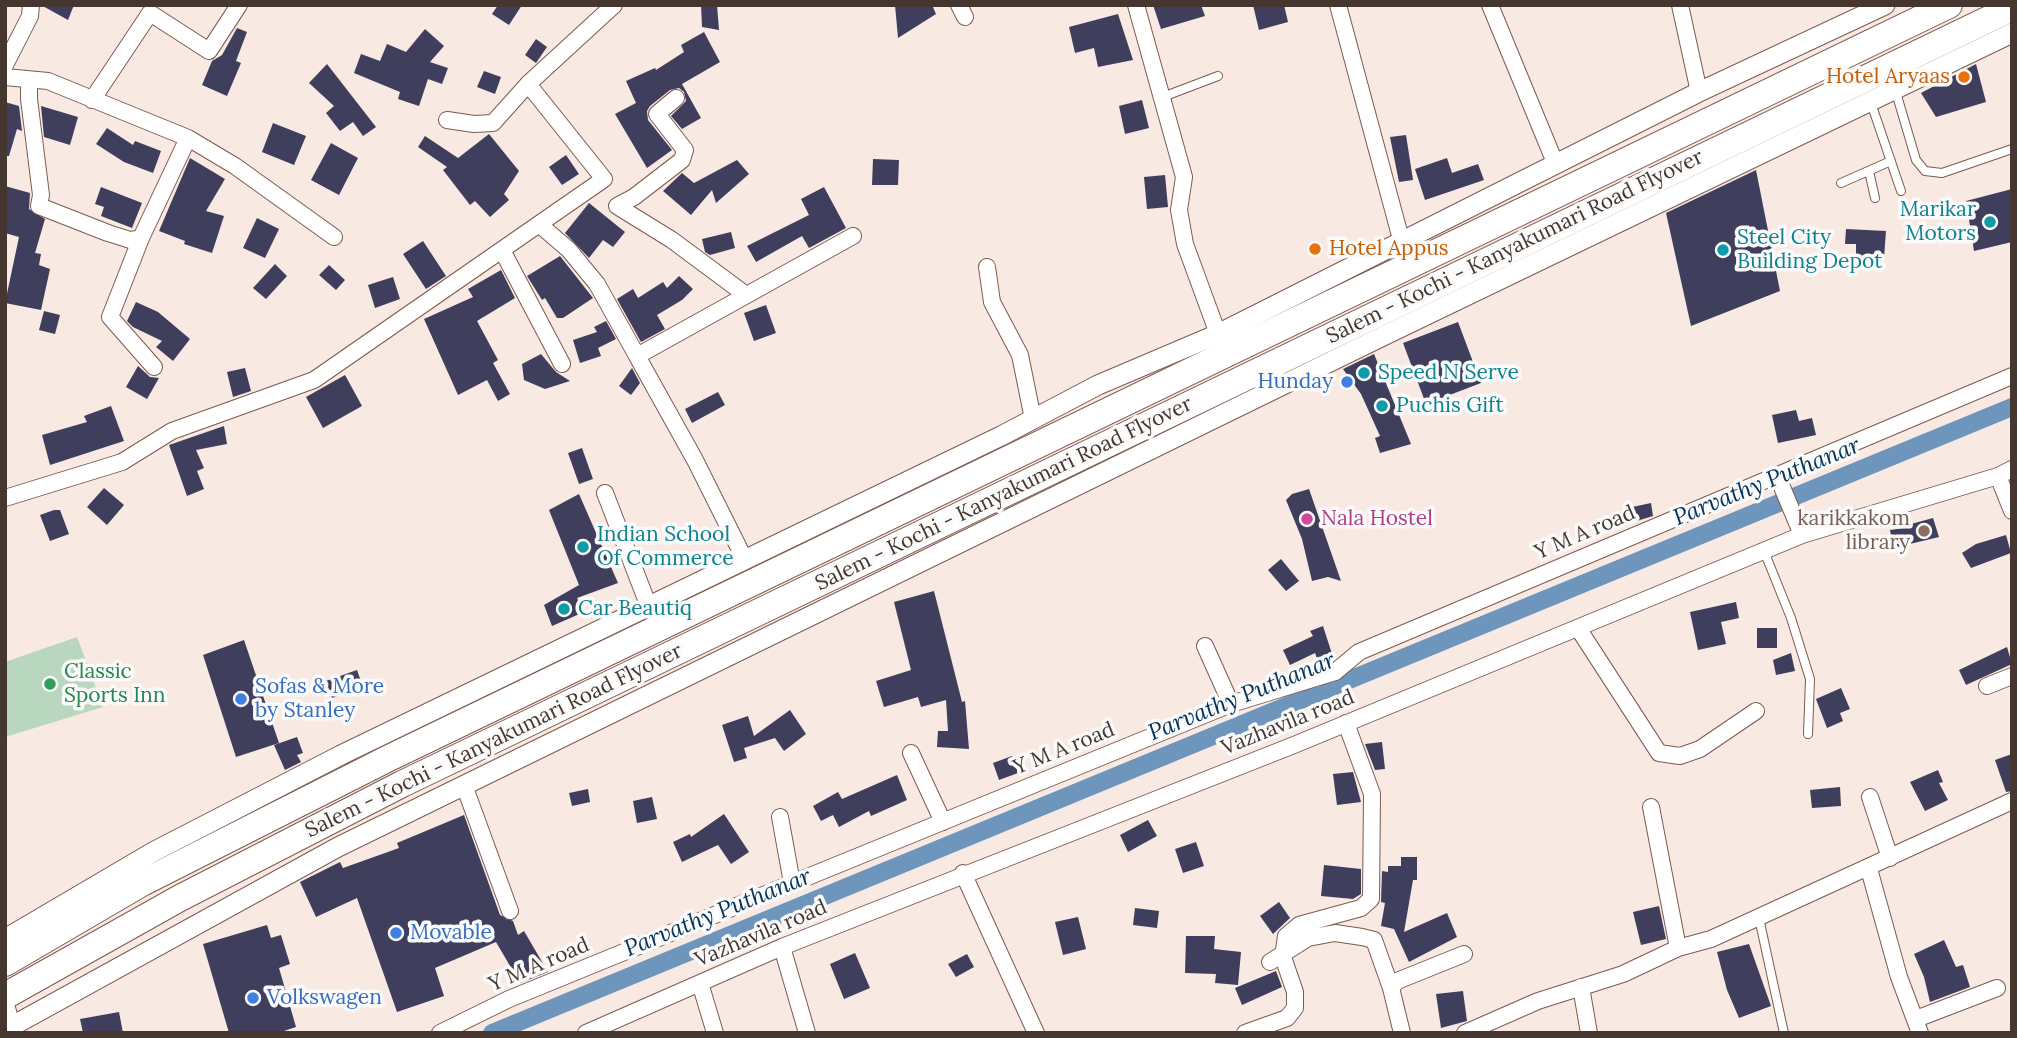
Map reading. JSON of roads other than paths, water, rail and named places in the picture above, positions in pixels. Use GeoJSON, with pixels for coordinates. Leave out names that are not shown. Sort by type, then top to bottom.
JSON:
{"type":"FeatureCollection","features":[{"type":"Feature","properties":{"kind":"highway","name":"Salem - Kochi - Kanyakumari Road Flyover"},"geometry":{"type":"LineString","coordinates":[[5,963],[142,883],[387,759],[1949,5]]}},
{"type":"Feature","properties":{"kind":"highway","name":"Salem - Kochi - Kanyakumari Road Flyover"},"geometry":{"type":"LineString","coordinates":[[5,996],[180,898],[402,784],[2012,8]]}},
{"type":"Feature","properties":{"kind":"street"},"geometry":{"type":"LineString","coordinates":[[5,65],[30,16],[31,5]]}},
{"type":"Feature","properties":{"kind":"street"},"geometry":{"type":"LineString","coordinates":[[92,100],[146,9],[209,51],[239,5]]}},
{"type":"Feature","properties":{"kind":"street"},"geometry":{"type":"LineString","coordinates":[[447,120],[474,124],[493,123],[528,84],[614,5]]}},
{"type":"Feature","properties":{"kind":"street"},"geometry":{"type":"LineString","coordinates":[[1136,5],[1184,177],[1179,210],[1185,244],[1218,334]]}},
{"type":"Feature","properties":{"kind":"street"},"geometry":{"type":"LineString","coordinates":[[1338,5],[1402,243]]}},
{"type":"Feature","properties":{"kind":"street"},"geometry":{"type":"LineString","coordinates":[[1490,5],[1556,165]]}},
{"type":"Feature","properties":{"kind":"street"},"geometry":{"type":"LineString","coordinates":[[1680,5],[1699,92]]}},
{"type":"Feature","properties":{"kind":"street"},"geometry":{"type":"LineString","coordinates":[[5,939],[153,852],[245,804],[1098,385],[1218,334],[1699,92],[1885,5]]}},
{"type":"Feature","properties":{"kind":"street"},"geometry":{"type":"LineString","coordinates":[[5,1001],[11,1029],[338,846],[2012,33]]}},
{"type":"Feature","properties":{"kind":"street"},"geometry":{"type":"LineString","coordinates":[[5,77],[48,81],[188,138],[235,166],[334,237]]}},
{"type":"Feature","properties":{"kind":"street"},"geometry":{"type":"LineString","coordinates":[[29,80],[41,195],[38,206],[120,237],[141,239]]}},
{"type":"Feature","properties":{"kind":"street"},"geometry":{"type":"LineString","coordinates":[[528,84],[604,179],[617,206],[672,240],[746,295]]}},
{"type":"Feature","properties":{"kind":"street"},"geometry":{"type":"LineString","coordinates":[[617,206],[634,197],[682,160],[685,150],[657,114],[676,98]]}},
{"type":"Feature","properties":{"kind":"street"},"geometry":{"type":"LineString","coordinates":[[154,367],[110,317],[141,239],[188,138]]}},
{"type":"Feature","properties":{"kind":"street"},"geometry":{"type":"LineString","coordinates":[[5,498],[122,462],[172,431],[314,380],[503,252],[604,179]]}},
{"type":"Feature","properties":{"kind":"street"},"geometry":{"type":"LineString","coordinates":[[540,225],[569,250],[597,284],[695,460],[745,560]]}},
{"type":"Feature","properties":{"kind":"street"},"geometry":{"type":"LineString","coordinates":[[637,356],[853,236]]}},
{"type":"Feature","properties":{"kind":"street"},"geometry":{"type":"LineString","coordinates":[[503,252],[562,364]]}},
{"type":"Feature","properties":{"kind":"street"},"geometry":{"type":"LineString","coordinates":[[987,267],[992,302],[1020,355],[1033,419]]}},
{"type":"Feature","properties":{"kind":"street","name":"Y M A road"},"geometry":{"type":"LineString","coordinates":[[440,1033],[509,999],[1231,704],[1335,672],[1359,652],[1779,480],[2012,376]]}},
{"type":"Feature","properties":{"kind":"street"},"geometry":{"type":"LineString","coordinates":[[2005,473],[2012,511]]}},
{"type":"Feature","properties":{"kind":"street","name":"Vazhavila road"},"geometry":{"type":"LineString","coordinates":[[586,1033],[782,947],[1346,723],[1764,551],[1800,530],[2005,473]]}},
{"type":"Feature","properties":{"kind":"street"},"geometry":{"type":"LineString","coordinates":[[1779,480],[1800,530]]}},
{"type":"Feature","properties":{"kind":"street"},"geometry":{"type":"LineString","coordinates":[[605,493],[649,607]]}},
{"type":"Feature","properties":{"kind":"street"},"geometry":{"type":"LineString","coordinates":[[1578,628],[1659,754],[1680,756],[1700,750],[1756,711]]}},
{"type":"Feature","properties":{"kind":"street"},"geometry":{"type":"LineString","coordinates":[[1205,646],[1231,704]]}},
{"type":"Feature","properties":{"kind":"street"},"geometry":{"type":"LineString","coordinates":[[1987,687],[2012,676]]}},
{"type":"Feature","properties":{"kind":"street"},"geometry":{"type":"LineString","coordinates":[[1276,958],[1286,936],[1299,925],[1361,908],[1371,899],[1372,794],[1346,723]]}},
{"type":"Feature","properties":{"kind":"street"},"geometry":{"type":"LineString","coordinates":[[911,753],[943,822]]}},
{"type":"Feature","properties":{"kind":"street"},"geometry":{"type":"LineString","coordinates":[[464,785],[510,911]]}},
{"type":"Feature","properties":{"kind":"street"},"geometry":{"type":"LineString","coordinates":[[1870,797],[1890,858]]}},
{"type":"Feature","properties":{"kind":"street"},"geometry":{"type":"LineString","coordinates":[[1465,1033],[1538,1001],[1623,974],[1678,948],[1711,939],[1869,869],[2012,801]]}},
{"type":"Feature","properties":{"kind":"street"},"geometry":{"type":"LineString","coordinates":[[1651,807],[1678,948]]}},
{"type":"Feature","properties":{"kind":"street"},"geometry":{"type":"LineString","coordinates":[[780,817],[792,883]]}},
{"type":"Feature","properties":{"kind":"street"},"geometry":{"type":"LineString","coordinates":[[1869,869],[1899,977],[1918,1026],[1997,988]]}},
{"type":"Feature","properties":{"kind":"street"},"geometry":{"type":"LineString","coordinates":[[963,873],[1036,1033]]}},
{"type":"Feature","properties":{"kind":"street"},"geometry":{"type":"LineString","coordinates":[[1276,958],[1308,939],[1335,933],[1374,940],[1391,988],[1402,1033]]}},
{"type":"Feature","properties":{"kind":"street"},"geometry":{"type":"LineString","coordinates":[[782,947],[807,1033]]}},
{"type":"Feature","properties":{"kind":"street"},"geometry":{"type":"LineString","coordinates":[[1391,988],[1397,981],[1464,954]]}},
{"type":"Feature","properties":{"kind":"street"},"geometry":{"type":"LineString","coordinates":[[1245,1033],[1287,1018],[1295,1008],[1295,992],[1276,958]]}},
{"type":"Feature","properties":{"kind":"street"},"geometry":{"type":"LineString","coordinates":[[700,983],[715,1033]]}},
{"type":"Feature","properties":{"kind":"street"},"geometry":{"type":"LineString","coordinates":[[1581,987],[1589,1033]]}},
{"type":"Feature","properties":{"kind":"lane"},"geometry":{"type":"LineString","coordinates":[[1160,98],[1218,76]]}},
{"type":"Feature","properties":{"kind":"lane"},"geometry":{"type":"LineString","coordinates":[[1895,88],[1916,160],[1925,171],[1942,173],[2012,149]]}},
{"type":"Feature","properties":{"kind":"lane"},"geometry":{"type":"LineString","coordinates":[[1870,100],[1901,191]]}},
{"type":"Feature","properties":{"kind":"lane"},"geometry":{"type":"LineString","coordinates":[[1841,183],[1891,162]]}},
{"type":"Feature","properties":{"kind":"lane"},"geometry":{"type":"LineString","coordinates":[[1869,171],[1875,198]]}},
{"type":"Feature","properties":{"kind":"lane"},"geometry":{"type":"LineString","coordinates":[[1764,551],[1791,618],[1810,679],[1808,734]]}},
{"type":"Feature","properties":{"kind":"lane"},"geometry":{"type":"LineString","coordinates":[[1759,918],[1784,1033]]}},
{"type":"Feature","properties":{"kind":"waterway","name":"Parvathy Puthanar"},"geometry":{"type":"LineString","coordinates":[[492,1033],[2012,407]]}},
{"type":"Feature","properties":{"kind":"place","name":"Hotel Aryaas"},"geometry":{"type":"Point","coordinates":[1964,77]}},
{"type":"Feature","properties":{"kind":"place","name":"Marikar Motors"},"geometry":{"type":"Point","coordinates":[1990,222]}},
{"type":"Feature","properties":{"kind":"place","name":"Hotel Appus"},"geometry":{"type":"Point","coordinates":[1315,249]}},
{"type":"Feature","properties":{"kind":"place","name":"Steel City Building Depot"},"geometry":{"type":"Point","coordinates":[1723,250]}},
{"type":"Feature","properties":{"kind":"place","name":"Speed N Serve"},"geometry":{"type":"Point","coordinates":[1364,373]}},
{"type":"Feature","properties":{"kind":"place","name":"Hunday"},"geometry":{"type":"Point","coordinates":[1347,382]}},
{"type":"Feature","properties":{"kind":"place","name":"Puchis Gift"},"geometry":{"type":"Point","coordinates":[1382,406]}},
{"type":"Feature","properties":{"kind":"place","name":"Nala Hostel"},"geometry":{"type":"Point","coordinates":[1307,519]}},
{"type":"Feature","properties":{"kind":"place","name":"karikkakom library"},"geometry":{"type":"Point","coordinates":[1924,531]}},
{"type":"Feature","properties":{"kind":"place","name":"Indian School Of Commerce"},"geometry":{"type":"Point","coordinates":[583,547]}},
{"type":"Feature","properties":{"kind":"place","name":"Car Beautiq"},"geometry":{"type":"Point","coordinates":[564,609]}},
{"type":"Feature","properties":{"kind":"place","name":"Classic Sports Inn"},"geometry":{"type":"Point","coordinates":[50,684]}},
{"type":"Feature","properties":{"kind":"place","name":"Sofas & More by Stanley"},"geometry":{"type":"Point","coordinates":[241,699]}},
{"type":"Feature","properties":{"kind":"place","name":"Movable"},"geometry":{"type":"Point","coordinates":[396,933]}},
{"type":"Feature","properties":{"kind":"place","name":"Volkswagen"},"geometry":{"type":"Point","coordinates":[253,998]}}]}
